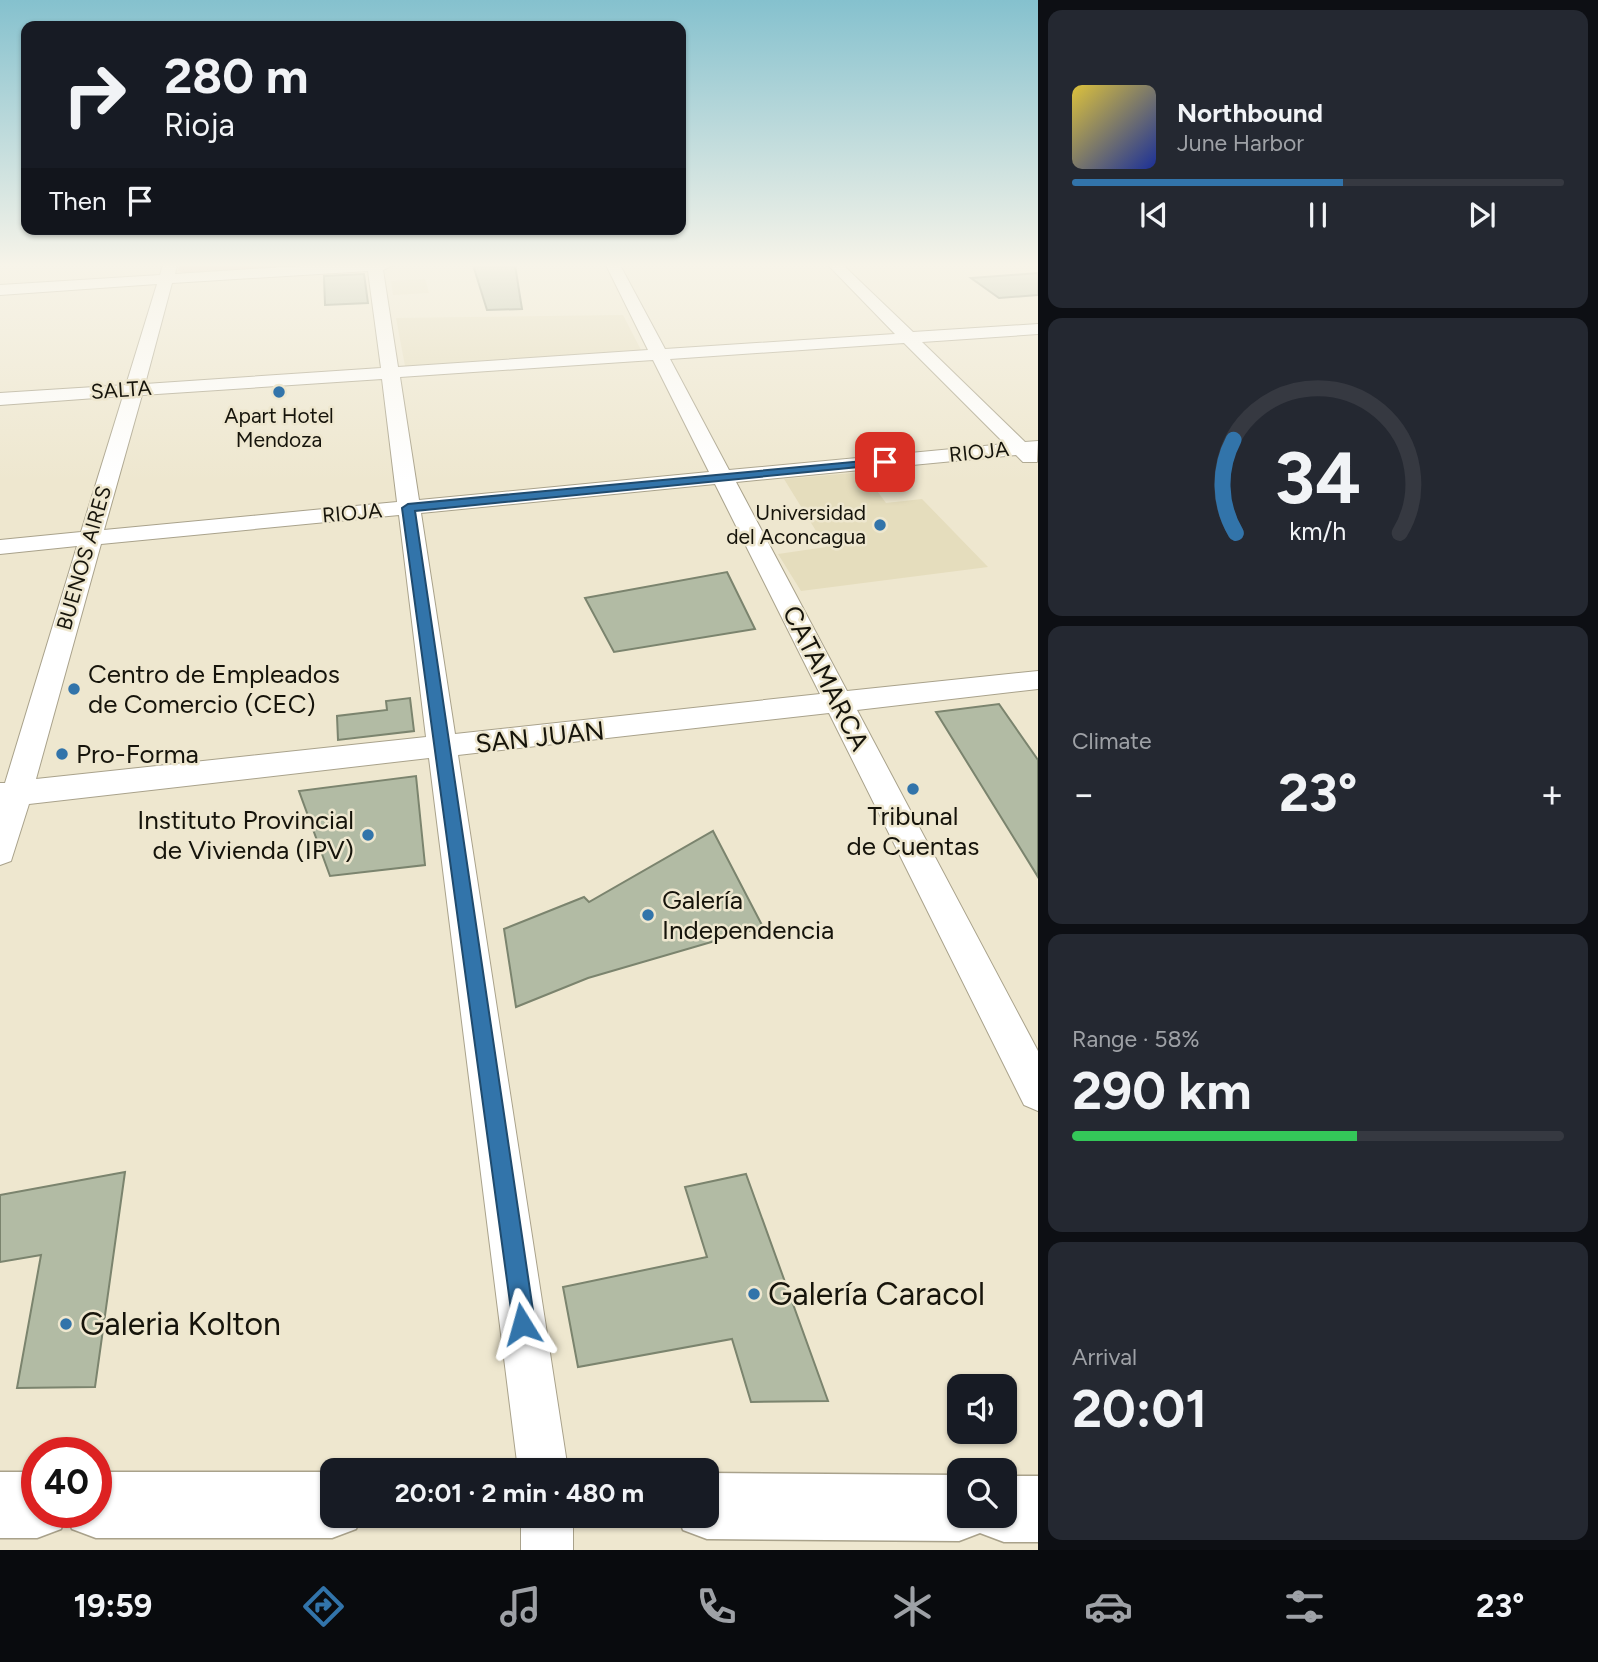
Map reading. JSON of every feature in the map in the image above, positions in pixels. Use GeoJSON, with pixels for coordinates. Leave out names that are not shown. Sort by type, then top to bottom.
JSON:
{"type":"FeatureCollection","features":[{"type":"Feature","properties":{"kind":"main road"},"geometry":{"type":"LineString","coordinates":[[112,1505],[320,1504]]}},
{"type":"Feature","properties":{"kind":"main road"},"geometry":{"type":"LineString","coordinates":[[0,1505],[21,1505]]}},
{"type":"Feature","properties":{"kind":"main road"},"geometry":{"type":"LineString","coordinates":[[719,1506],[947,1508]]}},
{"type":"Feature","properties":{"kind":"main road"},"geometry":{"type":"LineString","coordinates":[[1017,1509],[1038,1509]]}},
{"type":"Feature","properties":{"kind":"street","name":"BUENOS AIRES"},"geometry":{"type":"LineString","coordinates":[[0,852],[8,794],[90,538],[148,337]]}},
{"type":"Feature","properties":{"kind":"street"},"geometry":{"type":"LineString","coordinates":[[385,337],[541,1458]]}},
{"type":"Feature","properties":{"kind":"street","name":"CATAMARCA"},"geometry":{"type":"LineString","coordinates":[[651,337],[1038,1091]]}},
{"type":"Feature","properties":{"kind":"street","name":"SALTA"},"geometry":{"type":"LineString","coordinates":[[0,399],[919,337]]}},
{"type":"Feature","properties":{"kind":"street"},"geometry":{"type":"LineString","coordinates":[[909,338],[1029,448],[1038,466]]}},
{"type":"Feature","properties":{"kind":"street","name":"RIOJA"},"geometry":{"type":"LineString","coordinates":[[0,547],[1029,448]]}},
{"type":"Feature","properties":{"kind":"street","name":"SAN JUAN"},"geometry":{"type":"LineString","coordinates":[[8,794],[1038,680]]}},
{"type":"Feature","properties":{"kind":"street"},"geometry":{"type":"LineString","coordinates":[[547,1528],[547,1550]]}},
{"type":"Feature","properties":{"kind":"shaded area"},"geometry":{"type":"Polygon","coordinates":[[[400,337],[634,337],[641,350],[405,366],[400,337]]]}},
{"type":"Feature","properties":{"kind":"shaded area","name":"Universidad del Aconcagua"},"geometry":{"type":"Polygon","coordinates":[[[863,472],[886,503],[922,499],[988,567],[801,591],[778,554],[826,547],[784,479],[863,472]]]}},
{"type":"Feature","properties":{"kind":"building"},"geometry":{"type":"Polygon","coordinates":[[[727,572],[755,629],[614,652],[585,598],[727,572]]]}},
{"type":"Feature","properties":{"kind":"building"},"geometry":{"type":"Polygon","coordinates":[[[410,698],[414,731],[338,740],[337,716],[387,710],[386,701],[410,698]]]}},
{"type":"Feature","properties":{"kind":"building"},"geometry":{"type":"Polygon","coordinates":[[[999,704],[1038,760],[1038,877],[936,712],[999,704]]]}},
{"type":"Feature","properties":{"kind":"building","name":"Instituto Provincial de Vivienda (IPV)"},"geometry":{"type":"Polygon","coordinates":[[[416,776],[425,865],[330,876],[299,791],[416,776]]]}},
{"type":"Feature","properties":{"kind":"building","name":"Galería Independencia"},"geometry":{"type":"Polygon","coordinates":[[[713,831],[763,927],[588,978],[516,1007],[504,929],[584,897],[589,902],[713,831]]]}},
{"type":"Feature","properties":{"kind":"building","name":"Galeria Kolton"},"geometry":{"type":"Polygon","coordinates":[[[125,1172],[95,1387],[17,1388],[41,1255],[0,1262],[0,1195],[125,1172]]]}},
{"type":"Feature","properties":{"kind":"building"},"geometry":{"type":"Polygon","coordinates":[[[746,1174],[828,1401],[751,1402],[732,1339],[578,1367],[563,1287],[707,1257],[685,1187],[746,1174]]]}},
{"type":"Feature","properties":{"kind":"place","name":"Apart Hotel Mendoza"},"geometry":{"type":"Point","coordinates":[279,392]}},
{"type":"Feature","properties":{"kind":"place","name":"Universidad del Aconcagua"},"geometry":{"type":"Point","coordinates":[880,525]}},
{"type":"Feature","properties":{"kind":"place","name":"Centro de Empleados de Comercio (CEC)"},"geometry":{"type":"Point","coordinates":[74,689]}},
{"type":"Feature","properties":{"kind":"place","name":"Pro-Forma"},"geometry":{"type":"Point","coordinates":[62,754]}},
{"type":"Feature","properties":{"kind":"place","name":"Tribunal de Cuentas"},"geometry":{"type":"Point","coordinates":[913,789]}},
{"type":"Feature","properties":{"kind":"place","name":"Instituto Provincial de Vivienda (IPV)"},"geometry":{"type":"Point","coordinates":[368,835]}},
{"type":"Feature","properties":{"kind":"place","name":"Galería Independencia"},"geometry":{"type":"Point","coordinates":[648,915]}},
{"type":"Feature","properties":{"kind":"place","name":"Galería Caracol"},"geometry":{"type":"Point","coordinates":[754,1294]}},
{"type":"Feature","properties":{"kind":"place","name":"Galeria Kolton"},"geometry":{"type":"Point","coordinates":[66,1324]}},
{"type":"Feature","properties":{"kind":"route"},"geometry":{"type":"LineString","coordinates":[[522,1324],[408,508],[885,462]]}}]}
